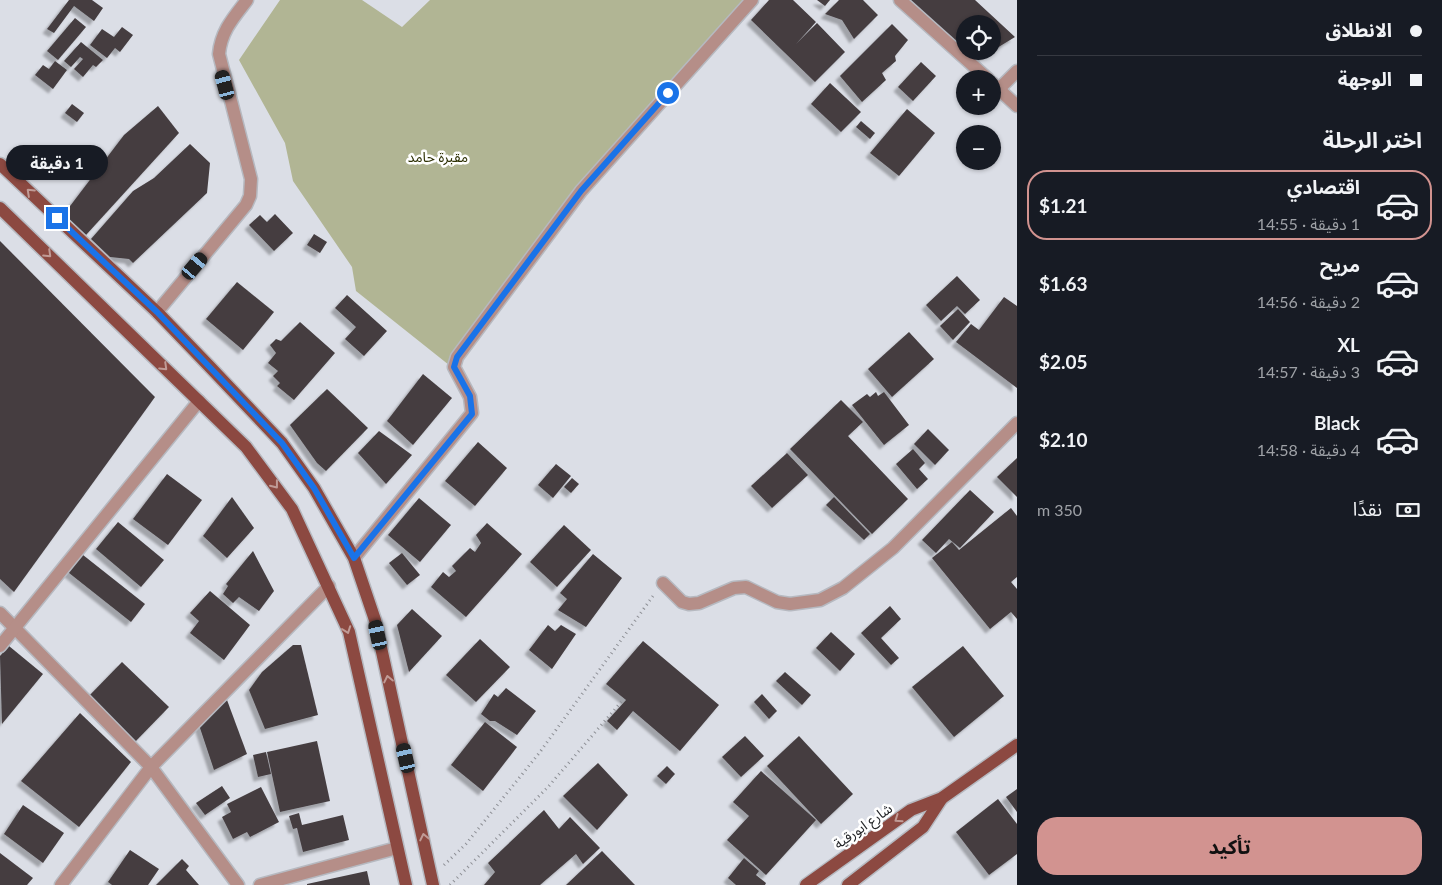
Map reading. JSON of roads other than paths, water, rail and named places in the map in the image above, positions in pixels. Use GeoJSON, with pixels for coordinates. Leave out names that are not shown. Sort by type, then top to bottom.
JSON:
{"type":"FeatureCollection","features":[{"type":"Feature","properties":{"kind":"main road"},"geometry":{"type":"LineString","coordinates":[[0,164],[157,312],[282,443],[314,488],[354,558],[375,620],[432,881]]}},
{"type":"Feature","properties":{"kind":"main road"},"geometry":{"type":"LineString","coordinates":[[0,208],[246,447],[287,501],[329,586],[349,632],[406,885]]}},
{"type":"Feature","properties":{"kind":"main road","name":"شارع ابورقية"},"geometry":{"type":"LineString","coordinates":[[806,885],[910,810],[942,798],[1017,745]]}},
{"type":"Feature","properties":{"kind":"main road","name":"شارع ابورقية"},"geometry":{"type":"LineString","coordinates":[[848,885],[924,827],[942,798]]}},
{"type":"Feature","properties":{"kind":"street"},"geometry":{"type":"LineString","coordinates":[[157,312],[246,205],[250,196],[251,179],[219,54],[220,40],[224,32],[248,0]]}},
{"type":"Feature","properties":{"kind":"street"},"geometry":{"type":"LineString","coordinates":[[354,558],[472,414],[470,396],[454,367],[457,357],[581,191],[752,0]]}},
{"type":"Feature","properties":{"kind":"street"},"geometry":{"type":"LineString","coordinates":[[900,0],[978,70]]}},
{"type":"Feature","properties":{"kind":"street"},"geometry":{"type":"LineString","coordinates":[[1001,82],[1017,71]]}},
{"type":"Feature","properties":{"kind":"street"},"geometry":{"type":"LineString","coordinates":[[1001,91],[1017,106]]}},
{"type":"Feature","properties":{"kind":"street"},"geometry":{"type":"LineString","coordinates":[[0,646],[199,401]]}},
{"type":"Feature","properties":{"kind":"street"},"geometry":{"type":"LineString","coordinates":[[663,583],[682,602],[689,604],[700,603],[734,588],[746,588],[777,602],[790,604],[820,600],[843,588],[893,548],[1017,423]]}},
{"type":"Feature","properties":{"kind":"street"},"geometry":{"type":"LineString","coordinates":[[61,885],[151,767],[329,586]]}},
{"type":"Feature","properties":{"kind":"street"},"geometry":{"type":"LineString","coordinates":[[0,613],[151,767],[238,885]]}},
{"type":"Feature","properties":{"kind":"street"},"geometry":{"type":"LineString","coordinates":[[260,885],[397,848]]}},
{"type":"Feature","properties":{"kind":"park label","name":"مقبرة حامد"},"geometry":{"type":"Point","coordinates":[438,157]}}]}
